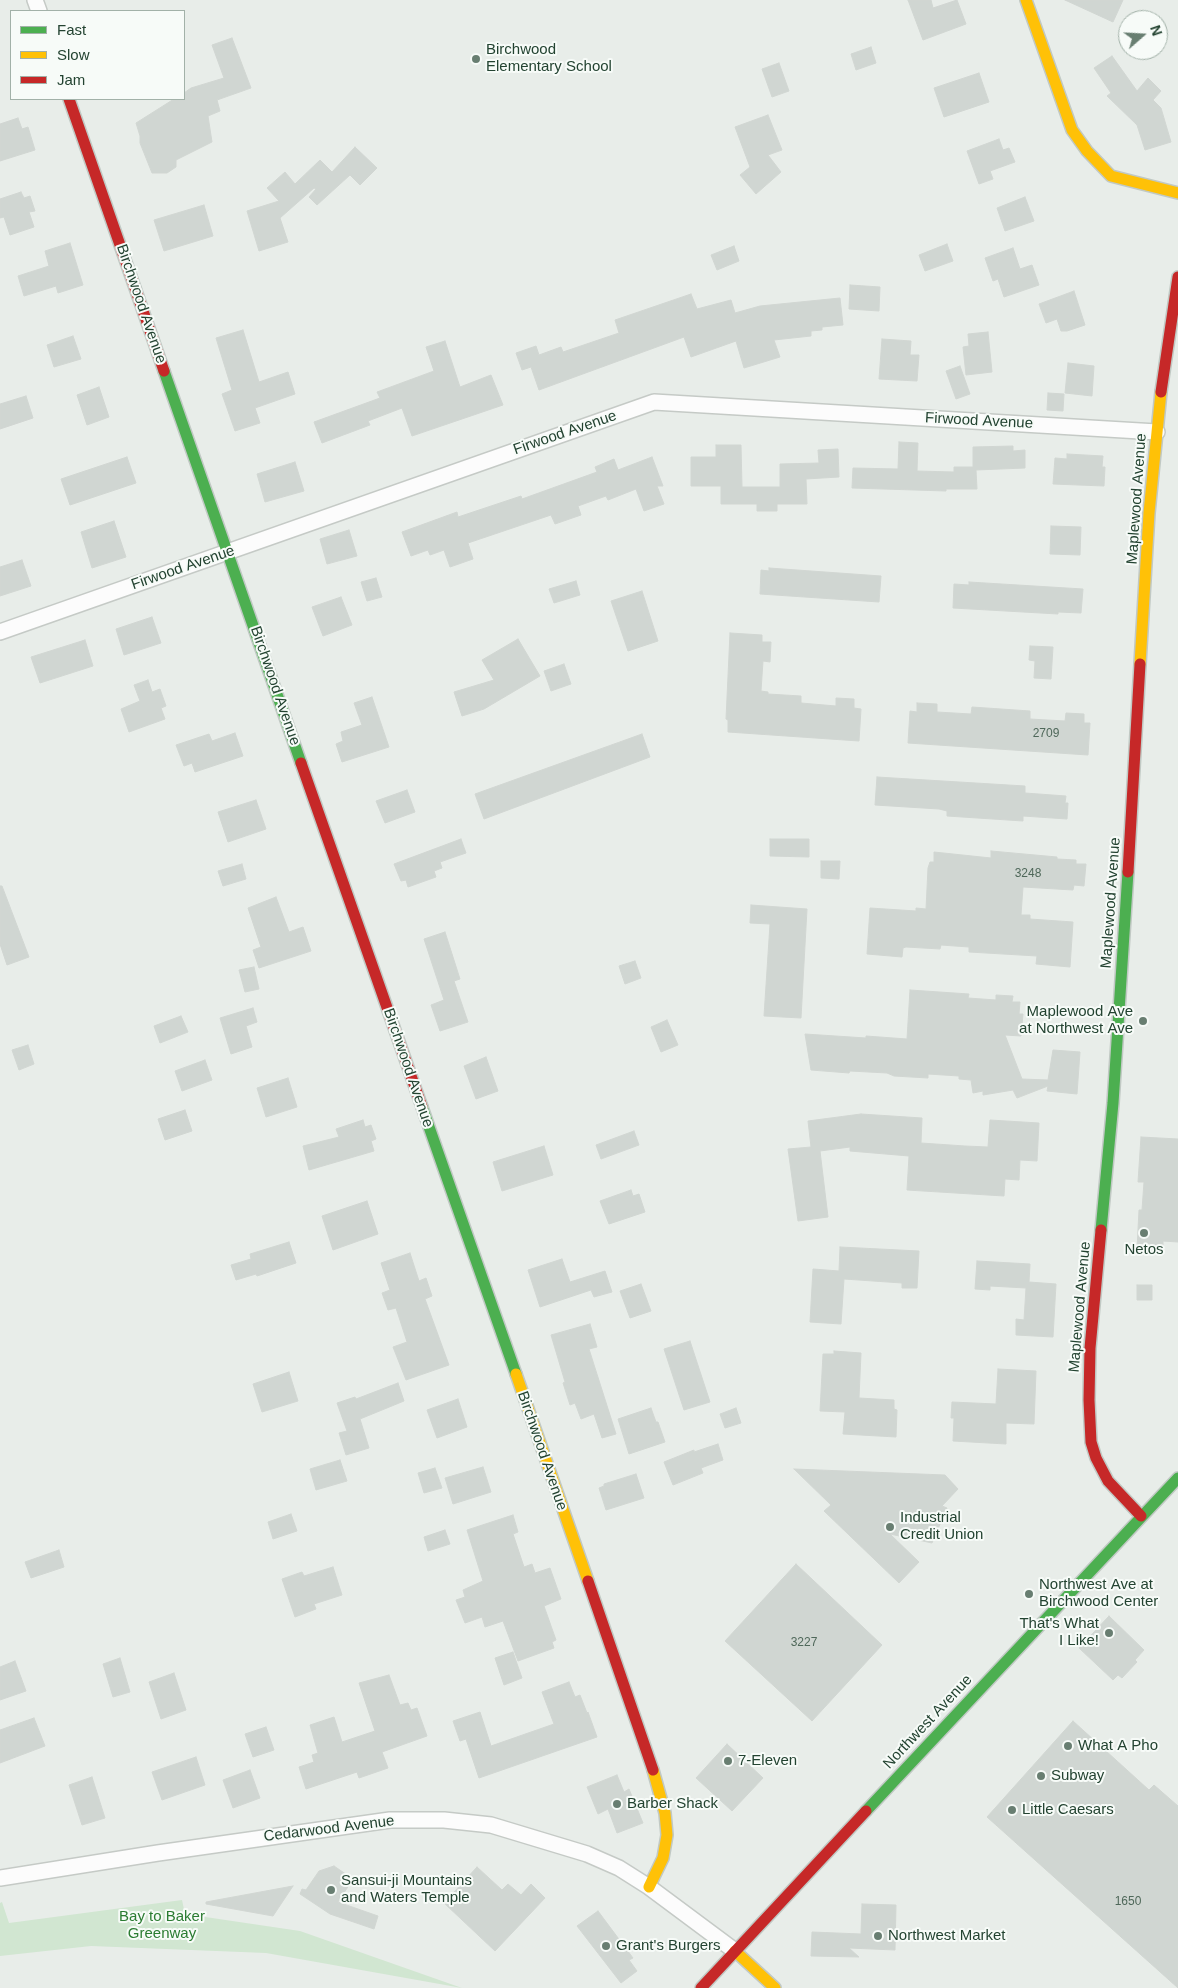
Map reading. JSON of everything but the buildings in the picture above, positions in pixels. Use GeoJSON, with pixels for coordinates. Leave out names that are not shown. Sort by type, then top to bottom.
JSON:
{"type":"FeatureCollection","features":[{"type":"Feature","properties":{"kind":"street"},"geometry":{"type":"LineString","coordinates":[[1026,0],[1072,130],[1087,151],[1111,176],[1178,193]]}},
{"type":"Feature","properties":{"kind":"street","name":"Birchwood Avenue"},"geometry":{"type":"LineString","coordinates":[[69,100],[649,1756],[665,1813],[667,1835],[663,1858],[648,1887]]}},
{"type":"Feature","properties":{"kind":"street","name":"Maplewood Avenue"},"geometry":{"type":"LineString","coordinates":[[1141,1516],[1108,1481],[1096,1458],[1091,1442],[1089,1400],[1090,1348],[1112,1104],[1124,936],[1144,631],[1149,513],[1166,349],[1178,277]]}},
{"type":"Feature","properties":{"kind":"street","name":"Firwood Avenue"},"geometry":{"type":"LineString","coordinates":[[0,632],[654,402],[1157,432]]}},
{"type":"Feature","properties":{"kind":"street","name":"Northwest Avenue"},"geometry":{"type":"LineString","coordinates":[[701,1988],[1178,1478]]}},
{"type":"Feature","properties":{"kind":"street","name":"Cedarwood Avenue"},"geometry":{"type":"LineString","coordinates":[[0,1878],[158,1852],[390,1820],[444,1820],[491,1824],[587,1854],[619,1868],[648,1887]]}},
{"type":"Feature","properties":{"kind":"street"},"geometry":{"type":"LineString","coordinates":[[648,1887],[735,1951],[775,1988]]}},
{"type":"Feature","properties":{"kind":"green space","name":"Bay to Baker Greenway"},"geometry":{"type":"Polygon","coordinates":[[[182,1900],[185,1914],[300,1931],[462,1988],[266,1953],[91,1946],[0,1956],[0,1903],[2,1902],[9,1923],[182,1900]]]}},
{"type":"Feature","properties":{"kind":"traffic: fast"},"geometry":{"type":"LineString","coordinates":[[164,371],[301,763]]}},
{"type":"Feature","properties":{"kind":"traffic: fast"},"geometry":{"type":"LineString","coordinates":[[1101,1230],[1113,1103],[1128,872]]}},
{"type":"Feature","properties":{"kind":"traffic: fast"},"geometry":{"type":"LineString","coordinates":[[422,1107],[516,1374]]}},
{"type":"Feature","properties":{"kind":"traffic: fast"},"geometry":{"type":"LineString","coordinates":[[866,1811],[1178,1478]]}},
{"type":"Feature","properties":{"kind":"traffic: slow"},"geometry":{"type":"LineString","coordinates":[[1026,0],[1072,130],[1087,151],[1111,176],[1178,193]]}},
{"type":"Feature","properties":{"kind":"traffic: slow"},"geometry":{"type":"LineString","coordinates":[[1140,664],[1149,513],[1161,392]]}},
{"type":"Feature","properties":{"kind":"traffic: slow"},"geometry":{"type":"LineString","coordinates":[[516,1374],[588,1581]]}},
{"type":"Feature","properties":{"kind":"traffic: slow"},"geometry":{"type":"LineString","coordinates":[[649,1887],[663,1858],[667,1835],[665,1813],[653,1770]]}},
{"type":"Feature","properties":{"kind":"traffic: slow"},"geometry":{"type":"LineString","coordinates":[[735,1951],[775,1988]]}},
{"type":"Feature","properties":{"kind":"traffic: jam"},"geometry":{"type":"LineString","coordinates":[[69,100],[164,371]]}},
{"type":"Feature","properties":{"kind":"traffic: jam"},"geometry":{"type":"LineString","coordinates":[[1161,392],[1178,277]]}},
{"type":"Feature","properties":{"kind":"traffic: jam"},"geometry":{"type":"LineString","coordinates":[[1128,872],[1140,664]]}},
{"type":"Feature","properties":{"kind":"traffic: jam"},"geometry":{"type":"LineString","coordinates":[[301,763],[422,1107]]}},
{"type":"Feature","properties":{"kind":"traffic: jam"},"geometry":{"type":"LineString","coordinates":[[1101,1230],[1090,1348],[1089,1400],[1091,1442],[1096,1458],[1108,1481],[1141,1516]]}},
{"type":"Feature","properties":{"kind":"traffic: jam"},"geometry":{"type":"LineString","coordinates":[[588,1581],[653,1770]]}},
{"type":"Feature","properties":{"kind":"traffic: jam"},"geometry":{"type":"LineString","coordinates":[[701,1988],[866,1811]]}},
{"type":"Feature","properties":{"kind":"place","name":"Birchwood Elementary School"},"geometry":{"type":"Point","coordinates":[476,59]}},
{"type":"Feature","properties":{"kind":"place","name":"Maplewood Ave at Northwest Ave"},"geometry":{"type":"Point","coordinates":[1143,1021]}},
{"type":"Feature","properties":{"kind":"place","name":"Netos"},"geometry":{"type":"Point","coordinates":[1144,1233]}},
{"type":"Feature","properties":{"kind":"place","name":"Industrial Credit Union"},"geometry":{"type":"Point","coordinates":[890,1527]}},
{"type":"Feature","properties":{"kind":"place","name":"Northwest Ave at Birchwood Center"},"geometry":{"type":"Point","coordinates":[1029,1594]}},
{"type":"Feature","properties":{"kind":"place","name":"That's What I Like!"},"geometry":{"type":"Point","coordinates":[1109,1633]}},
{"type":"Feature","properties":{"kind":"place","name":"What A Pho"},"geometry":{"type":"Point","coordinates":[1068,1746]}},
{"type":"Feature","properties":{"kind":"place","name":"7-Eleven"},"geometry":{"type":"Point","coordinates":[728,1761]}},
{"type":"Feature","properties":{"kind":"place","name":"Subway"},"geometry":{"type":"Point","coordinates":[1041,1776]}},
{"type":"Feature","properties":{"kind":"place","name":"Barber Shack"},"geometry":{"type":"Point","coordinates":[617,1804]}},
{"type":"Feature","properties":{"kind":"place","name":"Little Caesars"},"geometry":{"type":"Point","coordinates":[1012,1810]}},
{"type":"Feature","properties":{"kind":"place","name":"Sansui-ji Mountains and Waters Temple"},"geometry":{"type":"Point","coordinates":[331,1890]}},
{"type":"Feature","properties":{"kind":"place","name":"Northwest Market"},"geometry":{"type":"Point","coordinates":[878,1936]}},
{"type":"Feature","properties":{"kind":"place","name":"Grant's Burgers"},"geometry":{"type":"Point","coordinates":[606,1946]}}]}
